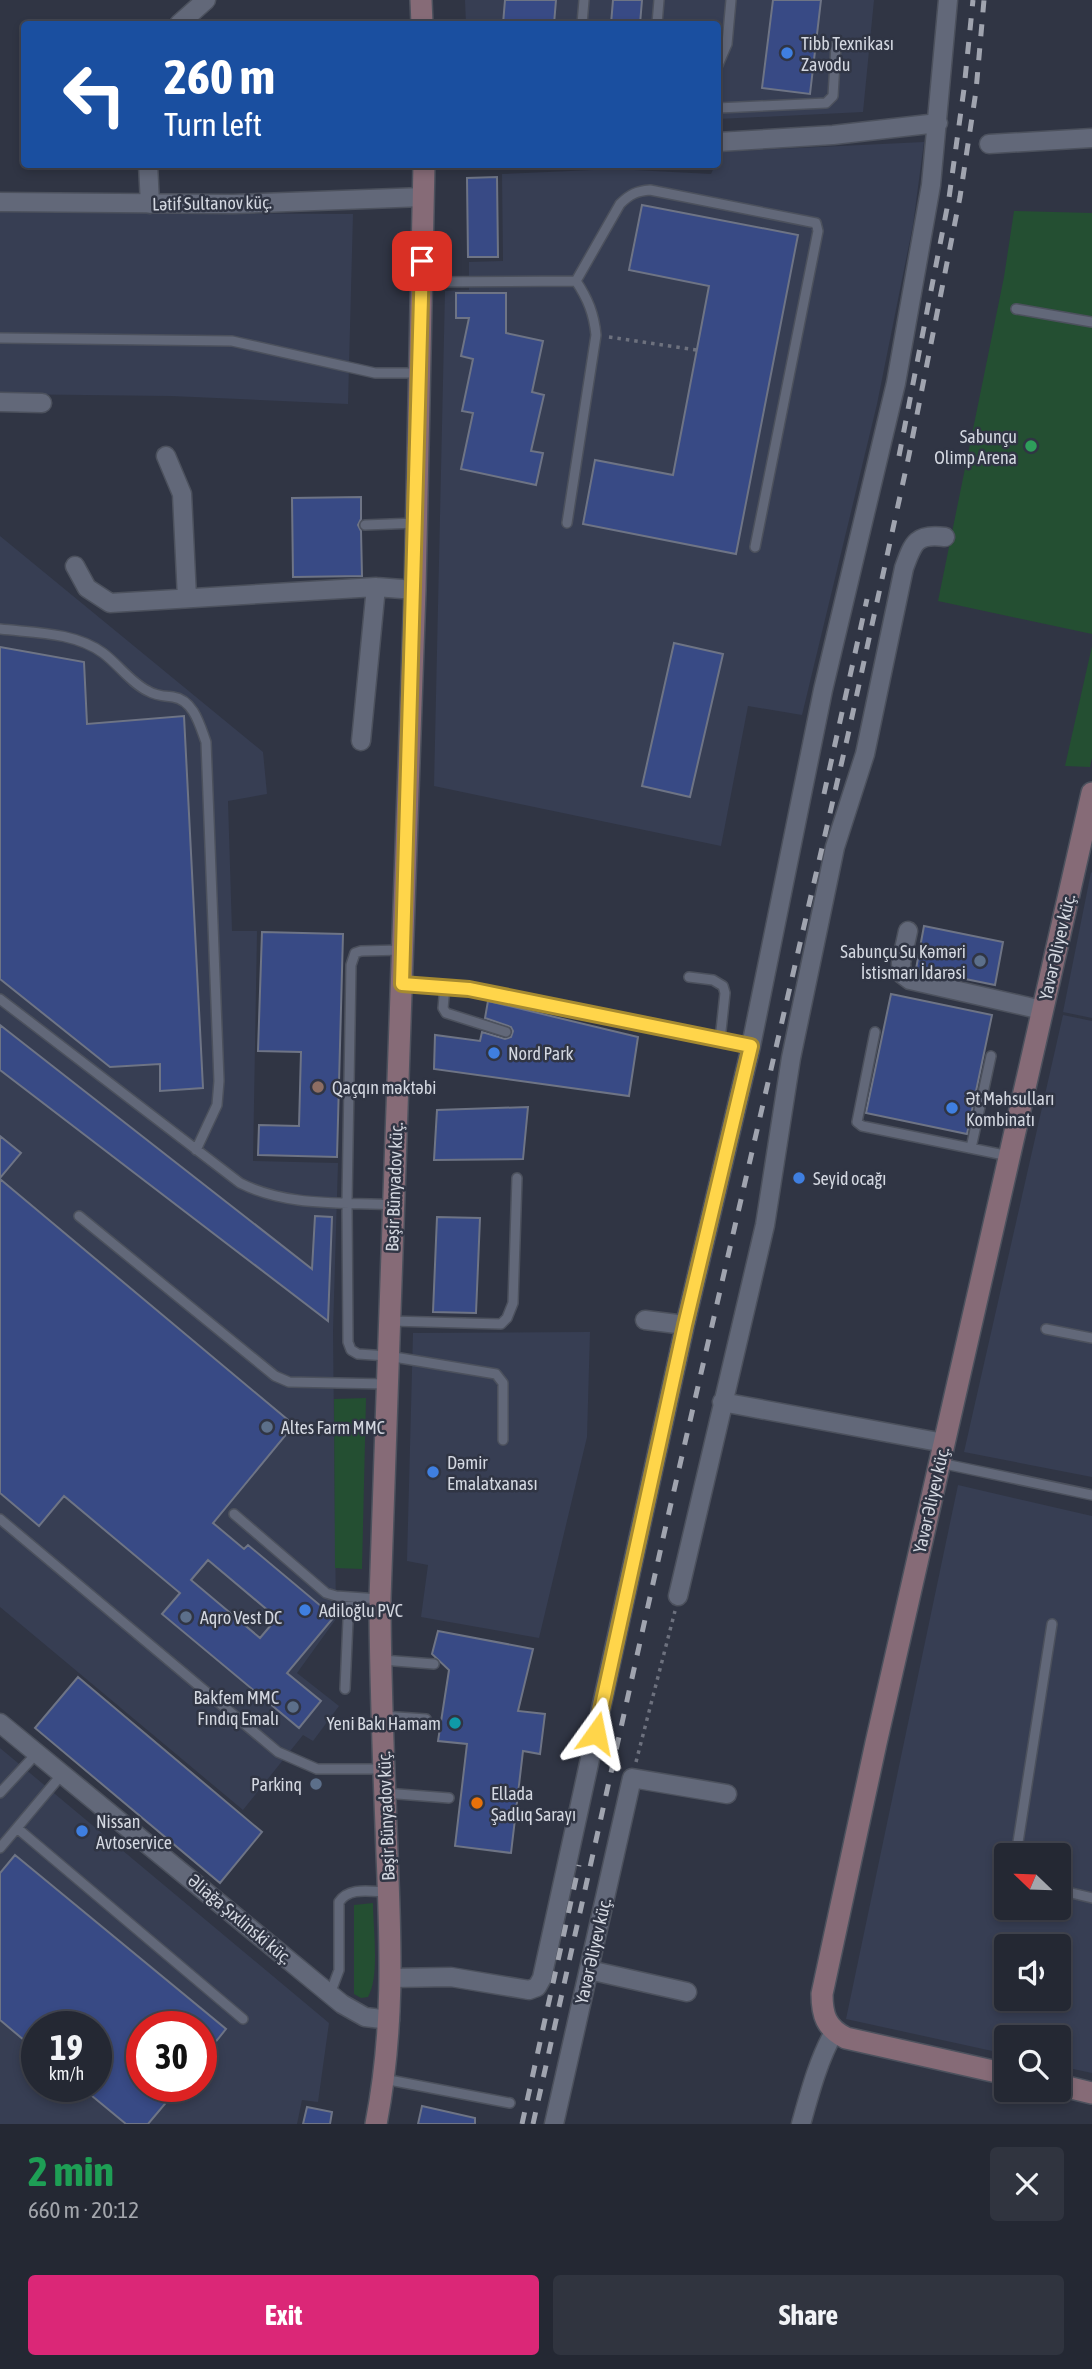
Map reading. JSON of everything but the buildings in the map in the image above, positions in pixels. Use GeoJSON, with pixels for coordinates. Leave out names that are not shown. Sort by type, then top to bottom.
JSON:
{"type":"FeatureCollection","features":[{"type":"Feature","properties":{"kind":"street"},"geometry":{"type":"LineString","coordinates":[[182,21],[206,0]]}},
{"type":"Feature","properties":{"kind":"street"},"geometry":{"type":"LineString","coordinates":[[421,0],[422,21]]}},
{"type":"Feature","properties":{"kind":"street"},"geometry":{"type":"LineString","coordinates":[[391,1978],[451,1977],[529,1990],[537,1987],[542,1978],[685,1325],[751,1046],[822,690],[896,383],[931,185],[948,0]]}},
{"type":"Feature","properties":{"kind":"street"},"geometry":{"type":"LineString","coordinates":[[721,142],[833,135],[938,123]]}},
{"type":"Feature","properties":{"kind":"street"},"geometry":{"type":"LineString","coordinates":[[989,144],[1092,138]]}},
{"type":"Feature","properties":{"kind":"street"},"geometry":{"type":"LineString","coordinates":[[149,168],[150,204]]}},
{"type":"Feature","properties":{"kind":"street","name":"Bəşir Bünyadov küç."},"geometry":{"type":"LineString","coordinates":[[376,2124],[390,2020],[380,1599],[415,590],[424,168]]}},
{"type":"Feature","properties":{"kind":"street","name":"Lətif Sultanov küç."},"geometry":{"type":"LineString","coordinates":[[0,202],[233,204],[423,197]]}},
{"type":"Feature","properties":{"kind":"street"},"geometry":{"type":"LineString","coordinates":[[0,402],[42,403]]}},
{"type":"Feature","properties":{"kind":"street"},"geometry":{"type":"LineString","coordinates":[[166,456],[183,494],[187,598]]}},
{"type":"Feature","properties":{"kind":"street"},"geometry":{"type":"LineString","coordinates":[[678,1596],[765,1225],[791,1058],[835,847],[864,754],[904,568],[911,547],[918,539],[929,535],[945,537]]}},
{"type":"Feature","properties":{"kind":"street"},"geometry":{"type":"LineString","coordinates":[[75,566],[87,588],[110,603],[376,587],[415,590]]}},
{"type":"Feature","properties":{"kind":"street"},"geometry":{"type":"LineString","coordinates":[[361,741],[376,587]]}},
{"type":"Feature","properties":{"kind":"street","name":"Yavər Əliyev küç."},"geometry":{"type":"LineString","coordinates":[[834,2032],[825,2018],[822,2006],[825,1978],[1092,793]]}},
{"type":"Feature","properties":{"kind":"street"},"geometry":{"type":"LineString","coordinates":[[908,931],[901,962],[902,974],[910,980],[1042,1010]]}},
{"type":"Feature","properties":{"kind":"street"},"geometry":{"type":"LineString","coordinates":[[645,1320],[685,1325]]}},
{"type":"Feature","properties":{"kind":"street"},"geometry":{"type":"LineString","coordinates":[[723,1402],[942,1453]]}},
{"type":"Feature","properties":{"kind":"street","name":"Əliağa Şıxlinski küç."},"geometry":{"type":"LineString","coordinates":[[0,1723],[330,1994],[355,2012],[376,2020],[390,2020]]}},
{"type":"Feature","properties":{"kind":"street"},"geometry":{"type":"LineString","coordinates":[[632,1778],[727,1794]]}},
{"type":"Feature","properties":{"kind":"street","name":"Yavər Əliyev küç."},"geometry":{"type":"LineString","coordinates":[[554,2124],[632,1778]]}},
{"type":"Feature","properties":{"kind":"street"},"geometry":{"type":"LineString","coordinates":[[589,1970],[687,1992]]}},
{"type":"Feature","properties":{"kind":"street"},"geometry":{"type":"LineString","coordinates":[[801,2124],[812,2084],[834,2032],[860,2042],[994,2071]]}},
{"type":"Feature","properties":{"kind":"street"},"geometry":{"type":"LineString","coordinates":[[1071,2088],[1092,2093]]}},
{"type":"Feature","properties":{"kind":"lane"},"geometry":{"type":"LineString","coordinates":[[582,21],[584,0]]}},
{"type":"Feature","properties":{"kind":"lane"},"geometry":{"type":"LineString","coordinates":[[657,21],[659,0]]}},
{"type":"Feature","properties":{"kind":"lane"},"geometry":{"type":"LineString","coordinates":[[721,58],[727,44],[731,0]]}},
{"type":"Feature","properties":{"kind":"lane"},"geometry":{"type":"LineString","coordinates":[[721,108],[826,103],[833,96],[836,45]]}},
{"type":"Feature","properties":{"kind":"lane"},"geometry":{"type":"LineString","coordinates":[[576,281],[620,204],[638,191],[650,190],[816,223],[818,231],[755,547]]}},
{"type":"Feature","properties":{"kind":"lane"},"geometry":{"type":"LineString","coordinates":[[421,282],[576,281]]}},
{"type":"Feature","properties":{"kind":"lane"},"geometry":{"type":"LineString","coordinates":[[567,523],[596,335],[595,318],[590,303],[576,281]]}},
{"type":"Feature","properties":{"kind":"lane"},"geometry":{"type":"LineString","coordinates":[[1016,309],[1092,322]]}},
{"type":"Feature","properties":{"kind":"lane"},"geometry":{"type":"LineString","coordinates":[[0,338],[232,341],[375,373],[419,373]]}},
{"type":"Feature","properties":{"kind":"lane"},"geometry":{"type":"LineString","coordinates":[[365,525],[416,523]]}},
{"type":"Feature","properties":{"kind":"lane"},"geometry":{"type":"LineString","coordinates":[[0,629],[85,641],[146,691],[177,697],[198,717],[206,743],[219,1081],[217,1105],[196,1150]]}},
{"type":"Feature","properties":{"kind":"lane"},"geometry":{"type":"LineString","coordinates":[[403,950],[361,951],[353,957],[347,1203],[348,1342],[351,1350],[358,1354],[388,1356],[496,1374],[503,1383],[503,1440]]}},
{"type":"Feature","properties":{"kind":"lane"},"geometry":{"type":"LineString","coordinates":[[689,977],[713,980],[723,986],[720,1040]]}},
{"type":"Feature","properties":{"kind":"lane"},"geometry":{"type":"LineString","coordinates":[[402,984],[445,986],[751,1046]]}},
{"type":"Feature","properties":{"kind":"lane"},"geometry":{"type":"LineString","coordinates":[[445,986],[443,1008],[446,1013],[506,1032]]}},
{"type":"Feature","properties":{"kind":"lane"},"geometry":{"type":"LineString","coordinates":[[0,999],[196,1150],[258,1193],[283,1200],[394,1205]]}},
{"type":"Feature","properties":{"kind":"lane"},"geometry":{"type":"LineString","coordinates":[[875,1032],[857,1122],[862,1126],[1009,1156]]}},
{"type":"Feature","properties":{"kind":"lane"},"geometry":{"type":"LineString","coordinates":[[971,1148],[991,1056]]}},
{"type":"Feature","properties":{"kind":"lane"},"geometry":{"type":"LineString","coordinates":[[390,1321],[501,1324],[507,1318],[513,1303],[517,1178]]}},
{"type":"Feature","properties":{"kind":"lane"},"geometry":{"type":"LineString","coordinates":[[79,1216],[275,1376],[289,1381],[387,1384]]}},
{"type":"Feature","properties":{"kind":"lane"},"geometry":{"type":"LineString","coordinates":[[1046,1329],[1092,1338]]}},
{"type":"Feature","properties":{"kind":"lane"},"geometry":{"type":"LineString","coordinates":[[942,1453],[1092,1495]]}},
{"type":"Feature","properties":{"kind":"lane"},"geometry":{"type":"LineString","coordinates":[[234,1514],[326,1593],[380,1599]]}},
{"type":"Feature","properties":{"kind":"lane"},"geometry":{"type":"LineString","coordinates":[[0,1519],[278,1752],[317,1769],[384,1769]]}},
{"type":"Feature","properties":{"kind":"lane"},"geometry":{"type":"LineString","coordinates":[[345,1689],[349,1597]]}},
{"type":"Feature","properties":{"kind":"lane"},"geometry":{"type":"LineString","coordinates":[[1018,1843],[1052,1624]]}},
{"type":"Feature","properties":{"kind":"lane"},"geometry":{"type":"LineString","coordinates":[[380,1660],[434,1664]]}},
{"type":"Feature","properties":{"kind":"lane"},"geometry":{"type":"LineString","coordinates":[[381,1716],[426,1719]]}},
{"type":"Feature","properties":{"kind":"lane"},"geometry":{"type":"LineString","coordinates":[[0,1793],[37,1753]]}},
{"type":"Feature","properties":{"kind":"lane"},"geometry":{"type":"LineString","coordinates":[[0,1848],[63,1773]]}},
{"type":"Feature","properties":{"kind":"lane"},"geometry":{"type":"LineString","coordinates":[[385,1793],[449,1798]]}},
{"type":"Feature","properties":{"kind":"lane"},"geometry":{"type":"LineString","coordinates":[[17,1828],[243,2019]]}},
{"type":"Feature","properties":{"kind":"lane"},"geometry":{"type":"LineString","coordinates":[[330,1994],[339,1969],[339,1902],[349,1892],[389,1892]]}},
{"type":"Feature","properties":{"kind":"lane"},"geometry":{"type":"LineString","coordinates":[[1071,1893],[1092,1898]]}},
{"type":"Feature","properties":{"kind":"lane"},"geometry":{"type":"LineString","coordinates":[[384,2079],[510,2103]]}},
{"type":"Feature","properties":{"kind":"path"},"geometry":{"type":"LineString","coordinates":[[596,335],[697,350]]}},
{"type":"Feature","properties":{"kind":"path"},"geometry":{"type":"LineString","coordinates":[[632,1778],[678,1596]]}},
{"type":"Feature","properties":{"kind":"shaded area","name":"Tibb Texnikası Zavodu"},"geometry":{"type":"Polygon","coordinates":[[[465,0],[874,0],[863,112],[721,119],[721,21],[466,21],[465,0]]]}},
{"type":"Feature","properties":{"kind":"shaded area"},"geometry":{"type":"Polygon","coordinates":[[[924,142],[913,225],[877,404],[802,715],[748,706],[721,846],[434,786],[445,291],[469,290],[469,262],[503,261],[502,174],[615,169],[711,174],[714,168],[721,168],[721,152],[924,142]]]}},
{"type":"Feature","properties":{"kind":"shaded area"},"geometry":{"type":"Polygon","coordinates":[[[0,212],[353,214],[348,404],[171,396],[0,394],[0,212]]]}},
{"type":"Feature","properties":{"kind":"shaded area"},"geometry":{"type":"Polygon","coordinates":[[[0,536],[263,752],[267,794],[228,801],[232,931],[257,931],[253,1161],[338,1163],[333,1331],[336,1619],[297,1673],[339,1706],[313,1741],[303,1735],[243,1810],[0,1607],[0,536]]]}},
{"type":"Feature","properties":{"kind":"shaded area"},"geometry":{"type":"Polygon","coordinates":[[[1092,873],[1092,1018],[1063,1012],[1092,873]]]}},
{"type":"Feature","properties":{"kind":"shaded area"},"geometry":{"type":"Polygon","coordinates":[[[1063,1015],[1092,1021],[1092,1477],[964,1452],[1063,1015]]]}},
{"type":"Feature","properties":{"kind":"shaded area"},"geometry":{"type":"Polygon","coordinates":[[[590,1332],[587,1437],[539,1638],[421,1617],[428,1565],[407,1561],[413,1333],[590,1332]]]}},
{"type":"Feature","properties":{"kind":"shaded area"},"geometry":{"type":"Polygon","coordinates":[[[958,1485],[1092,1516],[1092,2073],[1071,2069],[1071,2025],[994,2025],[994,2051],[846,2019],[958,1485]]]}},
{"type":"Feature","properties":{"kind":"shaded area"},"geometry":{"type":"Polygon","coordinates":[[[0,1748],[329,2023],[318,2102],[302,2100],[297,2124],[0,2124],[0,1748]]]}},
{"type":"Feature","properties":{"kind":"green space","name":"Sabunçu Olimp Arena"},"geometry":{"type":"Polygon","coordinates":[[[1014,211],[1092,213],[1092,634],[938,601],[1004,277],[1014,211]]]}},
{"type":"Feature","properties":{"kind":"green space"},"geometry":{"type":"Polygon","coordinates":[[[1092,646],[1090,767],[1065,766],[1092,646]]]}},
{"type":"Feature","properties":{"kind":"green space"},"geometry":{"type":"Polygon","coordinates":[[[366,1398],[362,1569],[335,1568],[334,1399],[366,1398]]]}},
{"type":"Feature","properties":{"kind":"green space"},"geometry":{"type":"Polygon","coordinates":[[[373,1903],[374,1977],[368,1997],[361,1998],[354,1994],[354,1905],[373,1903]]]}},
{"type":"Feature","properties":{"kind":"railway"},"geometry":{"type":"LineString","coordinates":[[899,456],[949,198],[973,0]]}},
{"type":"Feature","properties":{"kind":"railway"},"geometry":{"type":"LineString","coordinates":[[533,2124],[909,455],[960,197],[976,91],[984,0]]}},
{"type":"Feature","properties":{"kind":"railway"},"geometry":{"type":"LineString","coordinates":[[824,794],[867,599]]}},
{"type":"Feature","properties":{"kind":"railway"},"geometry":{"type":"LineString","coordinates":[[522,2124],[579,1865]]}},
{"type":"Feature","properties":{"kind":"place","name":"Tibb Texnikası Zavodu"},"geometry":{"type":"Point","coordinates":[787,53]}},
{"type":"Feature","properties":{"kind":"place","name":"Sabunçu Olimp Arena"},"geometry":{"type":"Point","coordinates":[1031,446]}},
{"type":"Feature","properties":{"kind":"place","name":"Sabunçu Su Kəməri İstismarı İdarəsi"},"geometry":{"type":"Point","coordinates":[980,961]}},
{"type":"Feature","properties":{"kind":"place","name":"Nord Park"},"geometry":{"type":"Point","coordinates":[494,1053]}},
{"type":"Feature","properties":{"kind":"place","name":"Qaçqın məktəbi"},"geometry":{"type":"Point","coordinates":[318,1087]}},
{"type":"Feature","properties":{"kind":"place","name":"Ət Məhsulları Kombinatı"},"geometry":{"type":"Point","coordinates":[952,1108]}},
{"type":"Feature","properties":{"kind":"place","name":"Seyid ocağı"},"geometry":{"type":"Point","coordinates":[799,1178]}},
{"type":"Feature","properties":{"kind":"place","name":"Altes Farm MMC"},"geometry":{"type":"Point","coordinates":[267,1427]}},
{"type":"Feature","properties":{"kind":"place","name":"Dəmir Emalatxanası"},"geometry":{"type":"Point","coordinates":[433,1472]}},
{"type":"Feature","properties":{"kind":"place","name":"Adiloğlu PVC"},"geometry":{"type":"Point","coordinates":[305,1610]}},
{"type":"Feature","properties":{"kind":"place","name":"Aqro Vest DC"},"geometry":{"type":"Point","coordinates":[186,1617]}},
{"type":"Feature","properties":{"kind":"place","name":"Bakfem MMC Fındıq Emalı"},"geometry":{"type":"Point","coordinates":[293,1707]}},
{"type":"Feature","properties":{"kind":"place","name":"Yeni Bakı Hamam"},"geometry":{"type":"Point","coordinates":[455,1723]}},
{"type":"Feature","properties":{"kind":"place","name":"Parkinq"},"geometry":{"type":"Point","coordinates":[316,1784]}},
{"type":"Feature","properties":{"kind":"place","name":"Ellada Şadlıq Sarayı"},"geometry":{"type":"Point","coordinates":[477,1803]}},
{"type":"Feature","properties":{"kind":"place","name":"Nissan Avtoservice"},"geometry":{"type":"Point","coordinates":[82,1831]}},
{"type":"Feature","properties":{"kind":"route"},"geometry":{"type":"LineString","coordinates":[[422,261],[415,590],[402,984],[469,989],[751,1046],[685,1325],[596,1733]]}}]}
